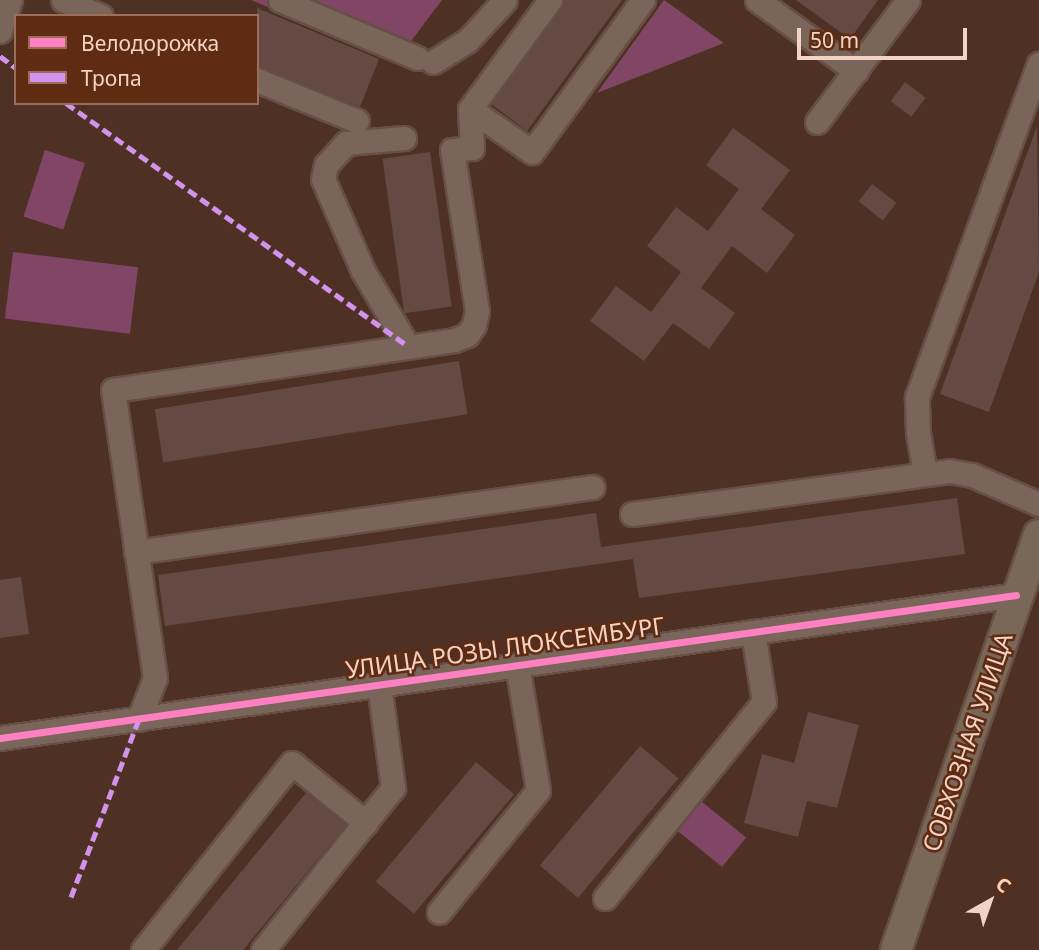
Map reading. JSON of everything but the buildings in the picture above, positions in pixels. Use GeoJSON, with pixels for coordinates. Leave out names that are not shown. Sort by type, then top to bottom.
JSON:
{"type":"FeatureCollection","features":[{"type":"Feature","properties":{"kind":"main road","name":"СОВХОЗНАЯ УЛИЦА"},"geometry":{"type":"LineString","coordinates":[[896,950],[1016,595],[1039,535]]}},
{"type":"Feature","properties":{"kind":"street"},"geometry":{"type":"LineString","coordinates":[[0,31],[10,0]]}},
{"type":"Feature","properties":{"kind":"street"},"geometry":{"type":"LineString","coordinates":[[62,0],[96,14]]}},
{"type":"Feature","properties":{"kind":"street"},"geometry":{"type":"LineString","coordinates":[[280,0],[425,60],[468,40],[505,0]]}},
{"type":"Feature","properties":{"kind":"street"},"geometry":{"type":"LineString","coordinates":[[139,719],[155,678],[113,390],[460,338],[469,332],[476,320],[453,149],[472,148],[470,109],[550,0]]}},
{"type":"Feature","properties":{"kind":"street"},"geometry":{"type":"LineString","coordinates":[[470,109],[532,152],[643,0]]}},
{"type":"Feature","properties":{"kind":"street"},"geometry":{"type":"LineString","coordinates":[[757,0],[856,71]]}},
{"type":"Feature","properties":{"kind":"street"},"geometry":{"type":"LineString","coordinates":[[817,122],[908,0]]}},
{"type":"Feature","properties":{"kind":"street"},"geometry":{"type":"LineString","coordinates":[[925,474],[918,432],[917,397],[1039,64]]}},
{"type":"Feature","properties":{"kind":"street"},"geometry":{"type":"LineString","coordinates":[[259,81],[357,121]]}},
{"type":"Feature","properties":{"kind":"street"},"geometry":{"type":"LineString","coordinates":[[404,138],[346,143],[326,164],[323,179],[363,271],[407,345]]}},
{"type":"Feature","properties":{"kind":"street"},"geometry":{"type":"LineString","coordinates":[[632,513],[949,471],[972,475],[1039,504]]}},
{"type":"Feature","properties":{"kind":"street"},"geometry":{"type":"LineString","coordinates":[[136,552],[592,487]]}},
{"type":"Feature","properties":{"kind":"street","name":"УЛИЦА РОЗЫ ЛЮКСЕМБУРГ"},"geometry":{"type":"LineString","coordinates":[[0,738],[1016,595]]}},
{"type":"Feature","properties":{"kind":"street"},"geometry":{"type":"LineString","coordinates":[[605,898],[764,702],[753,632]]}},
{"type":"Feature","properties":{"kind":"street"},"geometry":{"type":"LineString","coordinates":[[439,912],[538,790],[517,665]]}},
{"type":"Feature","properties":{"kind":"street"},"geometry":{"type":"LineString","coordinates":[[263,950],[393,788],[379,685]]}},
{"type":"Feature","properties":{"kind":"street"},"geometry":{"type":"LineString","coordinates":[[143,950],[292,763],[366,823]]}},
{"type":"Feature","properties":{"kind":"shaded area"},"geometry":{"type":"Polygon","coordinates":[[[251,0],[442,0],[396,61],[251,0]]]}},
{"type":"Feature","properties":{"kind":"shaded area"},"geometry":{"type":"Polygon","coordinates":[[[664,0],[724,43],[597,93],[664,0]]]}},
{"type":"Feature","properties":{"kind":"shaded area"},"geometry":{"type":"Polygon","coordinates":[[[45,150],[85,163],[63,230],[23,217],[45,150]]]}},
{"type":"Feature","properties":{"kind":"shaded area"},"geometry":{"type":"Polygon","coordinates":[[[13,252],[138,267],[130,334],[5,319],[13,252]]]}},
{"type":"Feature","properties":{"kind":"shaded area"},"geometry":{"type":"Polygon","coordinates":[[[701,801],[746,838],[722,867],[677,831],[701,801]]]}},
{"type":"Feature","properties":{"kind":"marked path"},"geometry":{"type":"LineString","coordinates":[[0,56],[14,66]]}},
{"type":"Feature","properties":{"kind":"marked path"},"geometry":{"type":"LineString","coordinates":[[69,105],[407,345]]}},
{"type":"Feature","properties":{"kind":"marked path"},"geometry":{"type":"LineString","coordinates":[[71,897],[139,719]]}},
{"type":"Feature","properties":{"kind":"cycle path"},"geometry":{"type":"LineString","coordinates":[[0,738],[1016,595]]}}]}
